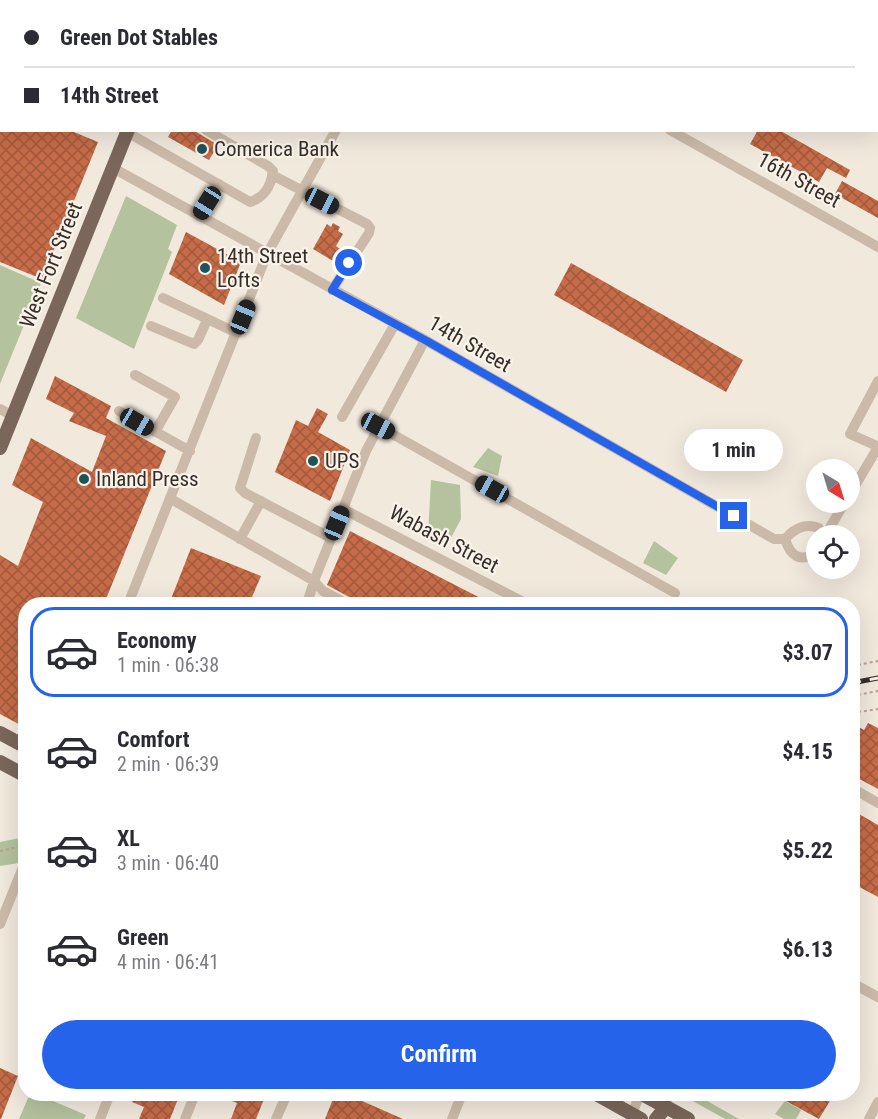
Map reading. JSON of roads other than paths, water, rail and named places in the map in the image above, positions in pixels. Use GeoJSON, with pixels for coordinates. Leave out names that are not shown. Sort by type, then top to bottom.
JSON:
{"type":"FeatureCollection","features":[{"type":"Feature","properties":{"kind":"main road","name":"West Fort Street"},"geometry":{"type":"LineString","coordinates":[[0,448],[126,132]]}},
{"type":"Feature","properties":{"kind":"main road"},"geometry":{"type":"LineString","coordinates":[[0,733],[18,743]]}},
{"type":"Feature","properties":{"kind":"main road"},"geometry":{"type":"LineString","coordinates":[[0,762],[18,772]]}},
{"type":"Feature","properties":{"kind":"main road"},"geometry":{"type":"LineString","coordinates":[[613,1101],[634,1117]]}},
{"type":"Feature","properties":{"kind":"main road"},"geometry":{"type":"LineString","coordinates":[[656,1119],[666,1101]]}},
{"type":"Feature","properties":{"kind":"main road"},"geometry":{"type":"LineString","coordinates":[[668,1101],[688,1119]]}},
{"type":"Feature","properties":{"kind":"street"},"geometry":{"type":"LineString","coordinates":[[128,132],[250,202],[258,199],[271,183],[273,171],[209,132]]}},
{"type":"Feature","properties":{"kind":"street"},"geometry":{"type":"LineString","coordinates":[[131,597],[267,254],[335,132]]}},
{"type":"Feature","properties":{"kind":"street","name":"16th Street"},"geometry":{"type":"LineString","coordinates":[[674,132],[878,247]]}},
{"type":"Feature","properties":{"kind":"street","name":"14th Street"},"geometry":{"type":"LineString","coordinates":[[113,168],[779,539],[797,558],[806,558]]}},
{"type":"Feature","properties":{"kind":"street"},"geometry":{"type":"LineString","coordinates":[[272,175],[367,224],[370,228],[332,290]]}},
{"type":"Feature","properties":{"kind":"street"},"geometry":{"type":"LineString","coordinates":[[199,216],[219,184]]}},
{"type":"Feature","properties":{"kind":"street"},"geometry":{"type":"LineString","coordinates":[[163,298],[237,333]]}},
{"type":"Feature","properties":{"kind":"street"},"geometry":{"type":"LineString","coordinates":[[151,326],[194,344],[207,320]]}},
{"type":"Feature","properties":{"kind":"street"},"geometry":{"type":"LineString","coordinates":[[342,417],[395,324]]}},
{"type":"Feature","properties":{"kind":"street"},"geometry":{"type":"LineString","coordinates":[[309,597],[366,451],[425,340]]}},
{"type":"Feature","properties":{"kind":"street"},"geometry":{"type":"LineString","coordinates":[[135,375],[175,397],[155,432]]}},
{"type":"Feature","properties":{"kind":"street"},"geometry":{"type":"LineString","coordinates":[[860,477],[878,447],[850,434],[878,381]]}},
{"type":"Feature","properties":{"kind":"street"},"geometry":{"type":"LineString","coordinates":[[0,409],[13,416]]}},
{"type":"Feature","properties":{"kind":"street"},"geometry":{"type":"LineString","coordinates":[[119,411],[190,451]]}},
{"type":"Feature","properties":{"kind":"street"},"geometry":{"type":"LineString","coordinates":[[378,426],[675,593]]}},
{"type":"Feature","properties":{"kind":"street"},"geometry":{"type":"LineString","coordinates":[[256,438],[240,485],[245,493],[331,538]]}},
{"type":"Feature","properties":{"kind":"street"},"geometry":{"type":"LineString","coordinates":[[171,499],[314,581],[323,591],[334,597]]}},
{"type":"Feature","properties":{"kind":"street"},"geometry":{"type":"LineString","coordinates":[[240,539],[261,501]]}},
{"type":"Feature","properties":{"kind":"street","name":"Wabash Street"},"geometry":{"type":"LineString","coordinates":[[343,509],[513,597]]}},
{"type":"Feature","properties":{"kind":"street"},"geometry":{"type":"LineString","coordinates":[[779,539],[793,530],[806,526]]}},
{"type":"Feature","properties":{"kind":"street"},"geometry":{"type":"LineString","coordinates":[[860,793],[878,803]]}},
{"type":"Feature","properties":{"kind":"street"},"geometry":{"type":"LineString","coordinates":[[0,924],[18,879]]}},
{"type":"Feature","properties":{"kind":"street"},"geometry":{"type":"LineString","coordinates":[[860,987],[878,997]]}},
{"type":"Feature","properties":{"kind":"street"},"geometry":{"type":"LineString","coordinates":[[100,1119],[107,1101]]}},
{"type":"Feature","properties":{"kind":"street"},"geometry":{"type":"LineString","coordinates":[[185,1119],[192,1101]]}},
{"type":"Feature","properties":{"kind":"street"},"geometry":{"type":"LineString","coordinates":[[276,1119],[284,1101]]}},
{"type":"Feature","properties":{"kind":"street"},"geometry":{"type":"LineString","coordinates":[[452,1119],[459,1101]]}},
{"type":"Feature","properties":{"kind":"street"},"geometry":{"type":"LineString","coordinates":[[634,1117],[639,1101]]}},
{"type":"Feature","properties":{"kind":"street"},"geometry":{"type":"LineString","coordinates":[[869,1119],[878,1102]]}},
{"type":"Feature","properties":{"kind":"railway"},"geometry":{"type":"LineString","coordinates":[[860,681],[878,678]]}},
{"type":"Feature","properties":{"kind":"place","name":"Comerica Bank"},"geometry":{"type":"Point","coordinates":[202,149]}},
{"type":"Feature","properties":{"kind":"place","name":"14th Street Lofts"},"geometry":{"type":"Point","coordinates":[205,268]}},
{"type":"Feature","properties":{"kind":"place","name":"UPS"},"geometry":{"type":"Point","coordinates":[313,461]}},
{"type":"Feature","properties":{"kind":"place","name":"Inland Press"},"geometry":{"type":"Point","coordinates":[84,479]}}]}
